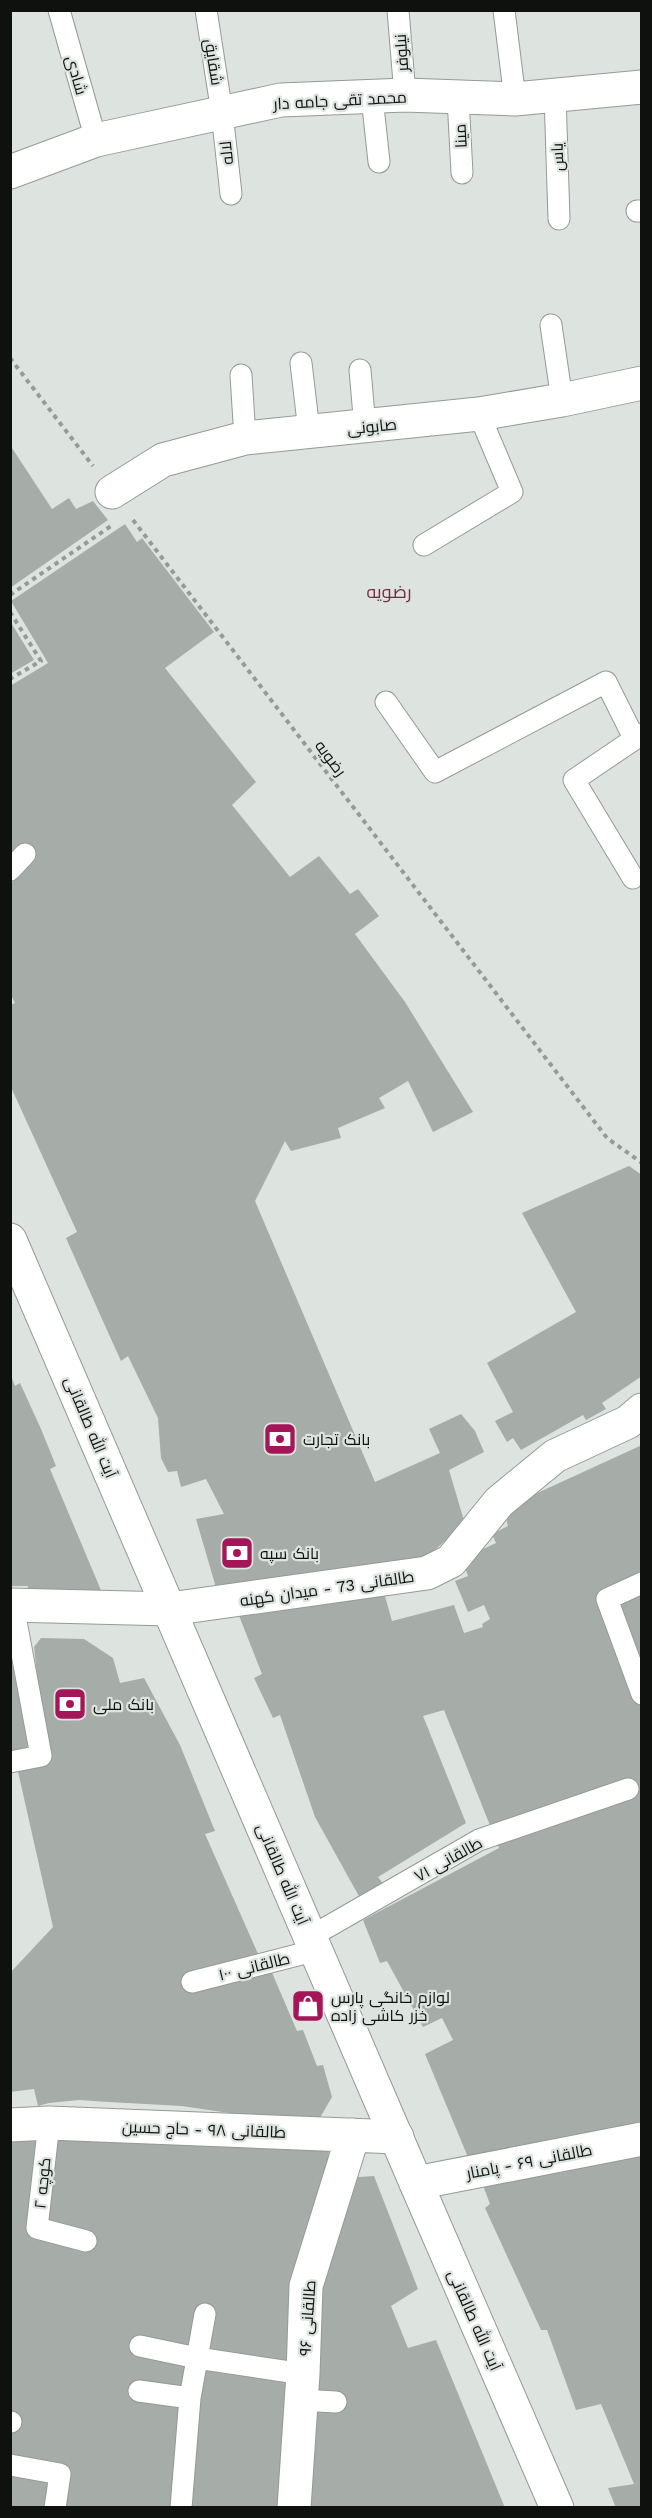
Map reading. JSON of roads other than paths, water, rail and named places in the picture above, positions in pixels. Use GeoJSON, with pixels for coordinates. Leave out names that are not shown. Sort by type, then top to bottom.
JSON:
{"type":"FeatureCollection","features":[{"type":"Feature","properties":{"kind":"street","name":"محمد تقی جامه دار"},"geometry":{"type":"LineString","coordinates":[[10,171],[96,140],[281,99],[405,95],[458,99],[515,99],[642,87]]}},
{"type":"Feature","properties":{"kind":"street","name":"صابونی"},"geometry":{"type":"LineString","coordinates":[[121,503],[163,460],[245,438],[479,414],[562,400],[642,382]]}},
{"type":"Feature","properties":{"kind":"street","name":"آیت الله طالقانی"},"geometry":{"type":"LineString","coordinates":[[10,1240],[557,2508]]}},
{"type":"Feature","properties":{"kind":"street","name":"طالقانی 73 - میدان کهنه"},"geometry":{"type":"LineString","coordinates":[[12,1605],[170,1610],[427,1574],[451,1561],[499,1502],[555,1456],[628,1422],[642,1410]]}},
{"type":"Feature","properties":{"kind":"street","name":"طالقانی ۹۸ - حاج حسین"},"geometry":{"type":"LineString","coordinates":[[10,2125],[49,2123],[397,2137]]}},
{"type":"Feature","properties":{"kind":"street","name":"طالقانی ۹۶"},"geometry":{"type":"LineString","coordinates":[[294,2508],[306,2286],[353,2135]]}},
{"type":"Feature","properties":{"kind":"street","name":"طالقانی ۶۹ - پامنار"},"geometry":{"type":"LineString","coordinates":[[416,2183],[642,2139]]}},
{"type":"Feature","properties":{"kind":"lane","name":"شادی"},"geometry":{"type":"LineString","coordinates":[[59,10],[96,140]]}},
{"type":"Feature","properties":{"kind":"lane","name":"شقایق"},"geometry":{"type":"LineString","coordinates":[[206,10],[222,113]]}},
{"type":"Feature","properties":{"kind":"lane","name":"نیلوفر"},"geometry":{"type":"LineString","coordinates":[[398,10],[405,95]]}},
{"type":"Feature","properties":{"kind":"lane"},"geometry":{"type":"LineString","coordinates":[[504,10],[515,99]]}},
{"type":"Feature","properties":{"kind":"lane","name":"یاس"},"geometry":{"type":"LineString","coordinates":[[555,95],[559,219]]}},
{"type":"Feature","properties":{"kind":"lane"},"geometry":{"type":"LineString","coordinates":[[372,97],[379,162]]}},
{"type":"Feature","properties":{"kind":"lane","name":"مینا"},"geometry":{"type":"LineString","coordinates":[[458,99],[462,173]]}},
{"type":"Feature","properties":{"kind":"lane","name":"لاله"},"geometry":{"type":"LineString","coordinates":[[222,113],[231,194]]}},
{"type":"Feature","properties":{"kind":"lane"},"geometry":{"type":"LineString","coordinates":[[551,325],[562,400]]}},
{"type":"Feature","properties":{"kind":"lane"},"geometry":{"type":"LineString","coordinates":[[301,363],[309,431]]}},
{"type":"Feature","properties":{"kind":"lane"},"geometry":{"type":"LineString","coordinates":[[360,370],[365,427]]}},
{"type":"Feature","properties":{"kind":"lane"},"geometry":{"type":"LineString","coordinates":[[241,375],[245,438]]}},
{"type":"Feature","properties":{"kind":"lane"},"geometry":{"type":"LineString","coordinates":[[424,545],[512,492],[479,414]]}},
{"type":"Feature","properties":{"kind":"lane"},"geometry":{"type":"LineString","coordinates":[[386,702],[435,772],[606,682],[638,736],[574,780],[633,878]]}},
{"type":"Feature","properties":{"kind":"lane"},"geometry":{"type":"LineString","coordinates":[[642,1583],[607,1599],[642,1695]]}},
{"type":"Feature","properties":{"kind":"lane"},"geometry":{"type":"LineString","coordinates":[[10,1762],[41,1756],[12,1605]]}},
{"type":"Feature","properties":{"kind":"lane","name":"طالقانی ۷۱"},"geometry":{"type":"LineString","coordinates":[[314,1943],[479,1840],[627,1789]]}},
{"type":"Feature","properties":{"kind":"lane","name":"طالقانی ۱۰۰"},"geometry":{"type":"LineString","coordinates":[[192,1982],[314,1943]]}},
{"type":"Feature","properties":{"kind":"lane","name":"کوچه ۲"},"geometry":{"type":"LineString","coordinates":[[49,2123],[37,2228],[86,2241]]}},
{"type":"Feature","properties":{"kind":"lane"},"geometry":{"type":"LineString","coordinates":[[181,2508],[190,2398],[205,2314]]}},
{"type":"Feature","properties":{"kind":"lane"},"geometry":{"type":"LineString","coordinates":[[140,2346],[197,2358],[302,2387],[336,2402]]}},
{"type":"Feature","properties":{"kind":"lane"},"geometry":{"type":"LineString","coordinates":[[139,2391],[190,2398]]}},
{"type":"Feature","properties":{"kind":"lane"},"geometry":{"type":"LineString","coordinates":[[10,2465],[60,2474],[55,2508]]}},
{"type":"Feature","properties":{"kind":"place","name":"بانک تجارت"},"geometry":{"type":"Point","coordinates":[280,1439]}},
{"type":"Feature","properties":{"kind":"place","name":"بانک سپه"},"geometry":{"type":"Point","coordinates":[237,1553]}},
{"type":"Feature","properties":{"kind":"place","name":"بانک ملی"},"geometry":{"type":"Point","coordinates":[70,1704]}},
{"type":"Feature","properties":{"kind":"place","name":"لوازم خانگی پارس خزر کاشی زاده"},"geometry":{"type":"Point","coordinates":[308,2006]}},
{"type":"Feature","properties":{"kind":"district","name":"رضویه"},"geometry":{"type":"Point","coordinates":[389,592]}}]}
